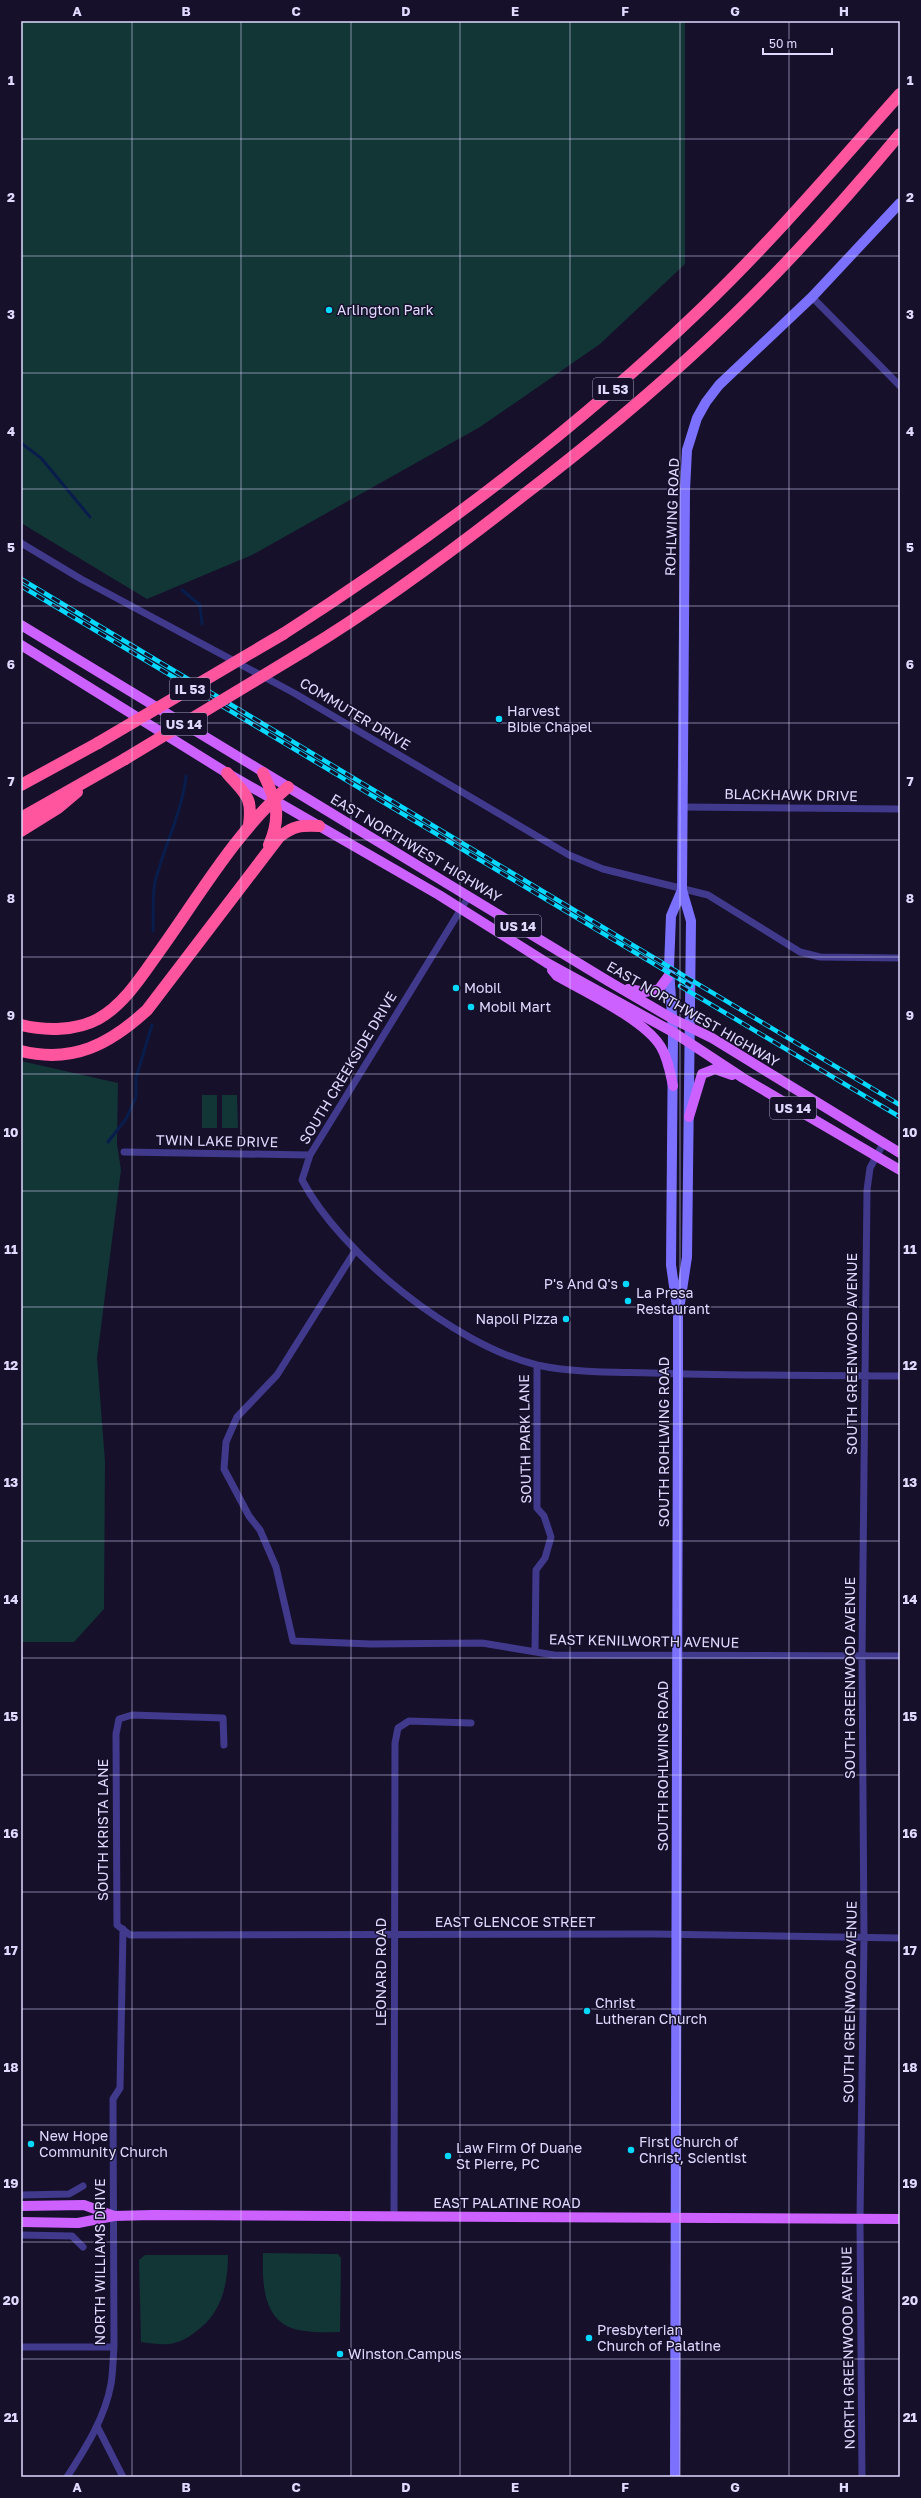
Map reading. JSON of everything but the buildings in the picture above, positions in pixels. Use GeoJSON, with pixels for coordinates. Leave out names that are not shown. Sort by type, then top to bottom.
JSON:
{"type":"FeatureCollection","features":[{"type":"Feature","properties":{"kind":"highway","name":"IL 53"},"geometry":{"type":"LineString","coordinates":[[21,785],[98,743],[283,634],[410,549],[578,420],[660,347],[735,276],[900,94]]}},
{"type":"Feature","properties":{"kind":"highway","name":"IL 53"},"geometry":{"type":"LineString","coordinates":[[21,818],[125,759],[363,616],[582,450],[654,388],[756,294],[900,134]]}},
{"type":"Feature","properties":{"kind":"highway"},"geometry":{"type":"LineString","coordinates":[[21,780],[66,760]]}},
{"type":"Feature","properties":{"kind":"highway"},"geometry":{"type":"LineString","coordinates":[[21,831],[58,808],[99,773]]}},
{"type":"Feature","properties":{"kind":"highway"},"geometry":{"type":"LineString","coordinates":[[227,773],[246,794],[252,808],[249,825]]}},
{"type":"Feature","properties":{"kind":"highway"},"geometry":{"type":"LineString","coordinates":[[263,773],[275,798],[277,824],[266,852]]}},
{"type":"Feature","properties":{"kind":"highway"},"geometry":{"type":"LineString","coordinates":[[21,1025],[39,1029],[81,1025],[97,1019],[117,1005],[146,969],[249,825],[288,787]]}},
{"type":"Feature","properties":{"kind":"highway"},"geometry":{"type":"LineString","coordinates":[[21,1051],[49,1056],[71,1054],[94,1048],[129,1026],[147,1010],[266,852],[291,828],[300,825],[319,826]]}},
{"type":"Feature","properties":{"kind":"main road","name":"EAST NORTHWEST HIGHWAY"},"geometry":{"type":"LineString","coordinates":[[21,625],[608,981],[672,1019],[712,1038],[900,1153]]}},
{"type":"Feature","properties":{"kind":"main road","name":"EAST NORTHWEST HIGHWAY"},"geometry":{"type":"LineString","coordinates":[[21,645],[227,773],[275,798],[319,826],[460,909],[547,964],[673,1032],[743,1078],[900,1170]]}},
{"type":"Feature","properties":{"kind":"main road"},"geometry":{"type":"LineString","coordinates":[[547,964],[557,976],[648,1032],[667,1059],[673,1086]]}},
{"type":"Feature","properties":{"kind":"main road"},"geometry":{"type":"LineString","coordinates":[[608,981],[636,992],[646,992],[659,989],[670,974]]}},
{"type":"Feature","properties":{"kind":"main road"},"geometry":{"type":"LineString","coordinates":[[689,1117],[702,1074],[715,1069],[743,1078]]}},
{"type":"Feature","properties":{"kind":"main road"},"geometry":{"type":"LineString","coordinates":[[21,2206],[84,2205],[114,2216]]}},
{"type":"Feature","properties":{"kind":"main road"},"geometry":{"type":"LineString","coordinates":[[21,2222],[78,2223],[114,2216]]}},
{"type":"Feature","properties":{"kind":"main road","name":"EAST PALATINE ROAD"},"geometry":{"type":"LineString","coordinates":[[114,2216],[900,2219]]}},
{"type":"Feature","properties":{"kind":"street","name":"ROHLWING ROAD"},"geometry":{"type":"LineString","coordinates":[[688,1041],[691,921],[682,890],[684,490],[688,450],[697,418],[715,390],[812,297],[900,203]]}},
{"type":"Feature","properties":{"kind":"street"},"geometry":{"type":"LineString","coordinates":[[812,297],[900,386]]}},
{"type":"Feature","properties":{"kind":"street","name":"COMMUTER DRIVE"},"geometry":{"type":"LineString","coordinates":[[21,543],[81,579],[294,693],[569,855],[603,869],[682,890],[708,895],[800,952],[820,957],[900,958]]}},
{"type":"Feature","properties":{"kind":"street","name":"BLACKHAWK DRIVE"},"geometry":{"type":"LineString","coordinates":[[683,807],[900,809]]}},
{"type":"Feature","properties":{"kind":"street","name":"ROHLWING ROAD"},"geometry":{"type":"LineString","coordinates":[[673,1032],[670,974],[672,916],[682,890]]}},
{"type":"Feature","properties":{"kind":"street","name":"SOUTH CREEKSIDE DRIVE"},"geometry":{"type":"LineString","coordinates":[[469,896],[310,1155],[302,1180],[313,1201],[355,1251],[400,1291],[426,1310],[496,1350],[537,1365],[574,1370],[678,1374],[900,1376]]}},
{"type":"Feature","properties":{"kind":"street","name":"SOUTH ROHLWING ROAD"},"geometry":{"type":"LineString","coordinates":[[673,1032],[672,1265],[678,1314],[675,2477]]}},
{"type":"Feature","properties":{"kind":"street","name":"SOUTH ROHLWING ROAD"},"geometry":{"type":"LineString","coordinates":[[678,1314],[688,1257],[688,1041]]}},
{"type":"Feature","properties":{"kind":"street","name":"SOUTH GREENWOOD AVENUE"},"geometry":{"type":"LineString","coordinates":[[860,2219],[864,1938],[862,1656],[866,1190],[870,1168],[884,1142]]}},
{"type":"Feature","properties":{"kind":"street","name":"TWIN LAKE DRIVE"},"geometry":{"type":"LineString","coordinates":[[124,1152],[310,1155]]}},
{"type":"Feature","properties":{"kind":"street","name":"EAST KENILWORTH AVENUE"},"geometry":{"type":"LineString","coordinates":[[355,1251],[277,1375],[237,1416],[226,1442],[224,1469],[249,1516],[260,1530],[276,1567],[293,1641],[371,1644],[482,1643],[554,1655],[900,1656]]}},
{"type":"Feature","properties":{"kind":"street","name":"SOUTH PARK LANE"},"geometry":{"type":"LineString","coordinates":[[535,1652],[536,1570],[545,1558],[551,1538],[544,1516],[537,1508],[537,1365]]}},
{"type":"Feature","properties":{"kind":"street","name":"SOUTH KRISTA LANE"},"geometry":{"type":"LineString","coordinates":[[130,1935],[117,1925],[116,1734],[119,1719],[132,1715],[223,1718],[224,1745]]}},
{"type":"Feature","properties":{"kind":"street","name":"LEONARD ROAD"},"geometry":{"type":"LineString","coordinates":[[394,2216],[395,1743],[398,1728],[409,1721],[471,1723]]}},
{"type":"Feature","properties":{"kind":"street","name":"NORTH WILLIAMS DRIVE"},"geometry":{"type":"LineString","coordinates":[[67,2477],[86,2449],[97,2426],[111,2386],[114,2347],[113,2099],[120,2088],[123,1929]]}},
{"type":"Feature","properties":{"kind":"street","name":"EAST GLENCOE STREET"},"geometry":{"type":"LineString","coordinates":[[130,1935],[394,1936],[676,1934],[900,1938]]}},
{"type":"Feature","properties":{"kind":"street"},"geometry":{"type":"LineString","coordinates":[[21,2195],[69,2194],[83,2186]]}},
{"type":"Feature","properties":{"kind":"street","name":"NORTH GREENWOOD AVENUE"},"geometry":{"type":"LineString","coordinates":[[860,2219],[862,2477]]}},
{"type":"Feature","properties":{"kind":"street"},"geometry":{"type":"LineString","coordinates":[[21,2235],[72,2236],[83,2247]]}},
{"type":"Feature","properties":{"kind":"street"},"geometry":{"type":"LineString","coordinates":[[21,2347],[114,2347]]}},
{"type":"Feature","properties":{"kind":"street"},"geometry":{"type":"LineString","coordinates":[[97,2426],[123,2477]]}},
{"type":"Feature","properties":{"kind":"green space","name":"Arlington Park"},"geometry":{"type":"Polygon","coordinates":[[[21,21],[685,21],[685,264],[600,344],[480,427],[252,555],[147,599],[21,523],[21,21]]]}},
{"type":"Feature","properties":{"kind":"green space"},"geometry":{"type":"Polygon","coordinates":[[[21,1061],[118,1083],[117,1144],[121,1170],[97,1358],[105,1461],[104,1609],[74,1642],[21,1642],[21,1061]]]}},
{"type":"Feature","properties":{"kind":"green space"},"geometry":{"type":"Polygon","coordinates":[[[202,1095],[217,1095],[217,1128],[202,1128],[202,1095]]]}},
{"type":"Feature","properties":{"kind":"green space"},"geometry":{"type":"Polygon","coordinates":[[[222,1095],[237,1095],[238,1128],[222,1128],[222,1095]]]}},
{"type":"Feature","properties":{"kind":"green space"},"geometry":{"type":"Polygon","coordinates":[[[263,2253],[338,2254],[341,2258],[340,2332],[305,2331],[291,2328],[281,2322],[273,2313],[268,2303],[263,2279],[263,2253]]]}},
{"type":"Feature","properties":{"kind":"green space"},"geometry":{"type":"Polygon","coordinates":[[[145,2255],[228,2255],[228,2267],[224,2289],[217,2309],[203,2326],[183,2340],[166,2344],[141,2342],[139,2260],[145,2255]]]}},
{"type":"Feature","properties":{"kind":"waterway"},"geometry":{"type":"LineString","coordinates":[[21,443],[41,458],[90,517]]}},
{"type":"Feature","properties":{"kind":"waterway"},"geometry":{"type":"LineString","coordinates":[[182,590],[200,605],[202,624]]}},
{"type":"Feature","properties":{"kind":"waterway"},"geometry":{"type":"LineString","coordinates":[[153,931],[155,882],[181,803],[186,776]]}},
{"type":"Feature","properties":{"kind":"waterway"},"geometry":{"type":"LineString","coordinates":[[108,1142],[126,1119],[136,1097],[136,1078],[152,1025]]}},
{"type":"Feature","properties":{"kind":"railway"},"geometry":{"type":"LineString","coordinates":[[21,579],[900,1105]]}},
{"type":"Feature","properties":{"kind":"railway"},"geometry":{"type":"LineString","coordinates":[[21,586],[691,986]]}},
{"type":"Feature","properties":{"kind":"railway"},"geometry":{"type":"LineString","coordinates":[[680,986],[900,1117]]}},
{"type":"Feature","properties":{"kind":"place","name":"Arlington Park"},"geometry":{"type":"Point","coordinates":[329,310]}},
{"type":"Feature","properties":{"kind":"place","name":"Harvest Bible Chapel"},"geometry":{"type":"Point","coordinates":[499,719]}},
{"type":"Feature","properties":{"kind":"place","name":"Mobil"},"geometry":{"type":"Point","coordinates":[456,988]}},
{"type":"Feature","properties":{"kind":"place","name":"Mobil Mart"},"geometry":{"type":"Point","coordinates":[471,1007]}},
{"type":"Feature","properties":{"kind":"place","name":"P's And Q's"},"geometry":{"type":"Point","coordinates":[626,1284]}},
{"type":"Feature","properties":{"kind":"place","name":"La Presa Restaurant"},"geometry":{"type":"Point","coordinates":[628,1301]}},
{"type":"Feature","properties":{"kind":"place","name":"Napoli Pizza"},"geometry":{"type":"Point","coordinates":[566,1319]}},
{"type":"Feature","properties":{"kind":"place","name":"Christ Lutheran Church"},"geometry":{"type":"Point","coordinates":[587,2011]}},
{"type":"Feature","properties":{"kind":"place","name":"New Hope Community Church"},"geometry":{"type":"Point","coordinates":[31,2144]}},
{"type":"Feature","properties":{"kind":"place","name":"First Church of Christ, Scientist"},"geometry":{"type":"Point","coordinates":[631,2150]}},
{"type":"Feature","properties":{"kind":"place","name":"Law Firm Of Duane St Pierre, PC"},"geometry":{"type":"Point","coordinates":[448,2156]}},
{"type":"Feature","properties":{"kind":"place","name":"Presbyterian Church of Palatine"},"geometry":{"type":"Point","coordinates":[589,2338]}},
{"type":"Feature","properties":{"kind":"place","name":"Winston Campus"},"geometry":{"type":"Point","coordinates":[340,2354]}}]}
